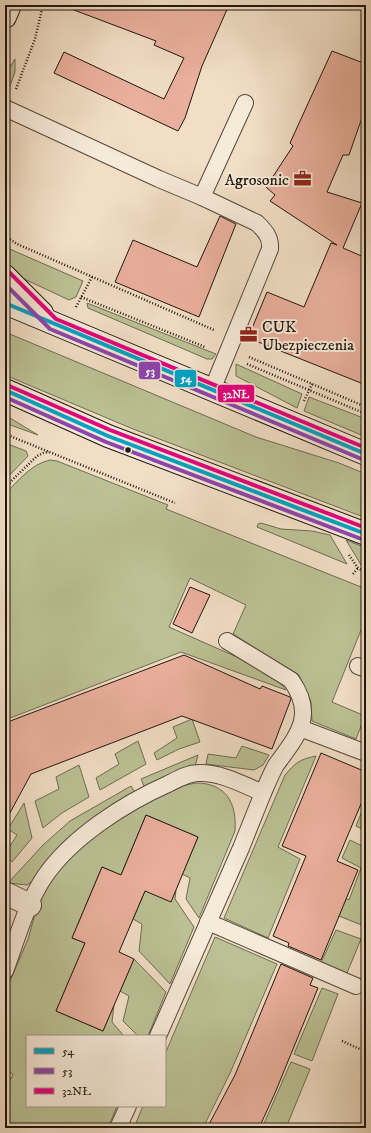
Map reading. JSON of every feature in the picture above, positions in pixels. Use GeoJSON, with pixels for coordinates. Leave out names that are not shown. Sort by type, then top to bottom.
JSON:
{"type":"FeatureCollection","features":[{"type":"Feature","properties":{"kind":"main road"},"geometry":{"type":"LineString","coordinates":[[5,17],[10,5]]}},
{"type":"Feature","properties":{"kind":"main road"},"geometry":{"type":"LineString","coordinates":[[5,276],[53,324]]}},
{"type":"Feature","properties":{"kind":"main road"},"geometry":{"type":"LineString","coordinates":[[5,303],[366,454]]}},
{"type":"Feature","properties":{"kind":"main road"},"geometry":{"type":"LineString","coordinates":[[5,390],[108,436],[366,534]]}},
{"type":"Feature","properties":{"kind":"main road"},"geometry":{"type":"LineString","coordinates":[[5,893],[30,905]]}},
{"type":"Feature","properties":{"kind":"lane"},"geometry":{"type":"LineString","coordinates":[[202,197],[245,103]]}},
{"type":"Feature","properties":{"kind":"lane"},"geometry":{"type":"LineString","coordinates":[[7,109],[258,223],[264,230],[271,242],[270,249],[212,390]]}},
{"type":"Feature","properties":{"kind":"lane"},"geometry":{"type":"LineString","coordinates":[[158,1035],[241,848],[262,793],[276,766],[293,742],[300,728],[304,715],[298,689],[291,680],[228,641]]}},
{"type":"Feature","properties":{"kind":"lane"},"geometry":{"type":"LineString","coordinates":[[300,728],[366,753]]}},
{"type":"Feature","properties":{"kind":"lane"},"geometry":{"type":"LineString","coordinates":[[5,971],[30,905],[45,876],[65,853],[95,827],[143,795],[190,774],[200,773],[219,776],[262,793]]}},
{"type":"Feature","properties":{"kind":"lane"},"geometry":{"type":"LineString","coordinates":[[208,922],[309,967],[356,986]]}},
{"type":"Feature","properties":{"kind":"lane"},"geometry":{"type":"LineString","coordinates":[[118,1128],[128,1107]]}},
{"type":"Feature","properties":{"kind":"path"},"geometry":{"type":"LineString","coordinates":[[7,109],[35,39],[43,5]]}},
{"type":"Feature","properties":{"kind":"path"},"geometry":{"type":"LineString","coordinates":[[5,236],[17,244],[92,277],[81,297]]}},
{"type":"Feature","properties":{"kind":"path"},"geometry":{"type":"LineString","coordinates":[[309,390],[312,384]]}},
{"type":"Feature","properties":{"kind":"path"},"geometry":{"type":"LineString","coordinates":[[5,434],[175,503]]}},
{"type":"Feature","properties":{"kind":"path"},"geometry":{"type":"LineString","coordinates":[[5,487],[37,456],[50,451]]}},
{"type":"Feature","properties":{"kind":"path"},"geometry":{"type":"LineString","coordinates":[[353,574],[358,568],[366,573]]}},
{"type":"Feature","properties":{"kind":"path"},"geometry":{"type":"LineString","coordinates":[[342,1041],[366,1052]]}},
{"type":"Feature","properties":{"kind":"green space"},"geometry":{"type":"Polygon","coordinates":[[[15,59],[15,72],[5,100],[5,75],[15,59]]]}},
{"type":"Feature","properties":{"kind":"green space"},"geometry":{"type":"Polygon","coordinates":[[[5,247],[83,281],[76,297],[69,300],[20,277],[5,262],[5,247]]]}},
{"type":"Feature","properties":{"kind":"green space"},"geometry":{"type":"Polygon","coordinates":[[[87,303],[216,354],[212,359],[207,359],[88,308],[87,303]]]}},
{"type":"Feature","properties":{"kind":"green space"},"geometry":{"type":"Polygon","coordinates":[[[5,332],[256,437],[339,463],[366,474],[366,518],[133,429],[5,375],[5,332]]]}},
{"type":"Feature","properties":{"kind":"green space"},"geometry":{"type":"Polygon","coordinates":[[[236,364],[302,394],[297,408],[236,376],[236,364]]]}},
{"type":"Feature","properties":{"kind":"green space"},"geometry":{"type":"Polygon","coordinates":[[[309,397],[366,419],[366,437],[304,411],[309,397]]]}},
{"type":"Feature","properties":{"kind":"green space"},"geometry":{"type":"Polygon","coordinates":[[[5,415],[38,435],[5,423],[5,415]]]}},
{"type":"Feature","properties":{"kind":"green space"},"geometry":{"type":"Polygon","coordinates":[[[5,443],[26,451],[28,456],[5,480],[5,443]]]}},
{"type":"Feature","properties":{"kind":"green space"},"geometry":{"type":"Polygon","coordinates":[[[50,460],[57,461],[168,505],[166,509],[366,589],[366,632],[361,630],[332,702],[365,716],[356,739],[312,721],[311,702],[299,675],[233,634],[246,605],[190,578],[169,627],[248,662],[281,684],[286,690],[181,652],[5,720],[5,494],[31,469],[50,460]]]}},
{"type":"Feature","properties":{"kind":"green space"},"geometry":{"type":"Polygon","coordinates":[[[261,523],[281,529],[312,531],[330,535],[347,564],[257,527],[258,524],[261,523]]]}},
{"type":"Feature","properties":{"kind":"green space"},"geometry":{"type":"Polygon","coordinates":[[[346,540],[366,548],[366,569],[363,568],[346,540]]]}},
{"type":"Feature","properties":{"kind":"green space"},"geometry":{"type":"Polygon","coordinates":[[[192,719],[200,742],[179,749],[157,760],[154,753],[177,738],[173,727],[192,719]]]}},
{"type":"Feature","properties":{"kind":"green space"},"geometry":{"type":"Polygon","coordinates":[[[138,741],[146,764],[100,790],[96,778],[119,764],[115,754],[138,741]]]}},
{"type":"Feature","properties":{"kind":"green space"},"geometry":{"type":"Polygon","coordinates":[[[242,746],[269,755],[263,765],[254,770],[206,764],[208,754],[236,758],[242,746]]]}},
{"type":"Feature","properties":{"kind":"green space"},"geometry":{"type":"Polygon","coordinates":[[[198,755],[195,767],[145,788],[141,779],[198,755]]]}},
{"type":"Feature","properties":{"kind":"green space"},"geometry":{"type":"Polygon","coordinates":[[[316,756],[278,847],[300,859],[268,938],[224,918],[285,775],[298,762],[316,756]]]}},
{"type":"Feature","properties":{"kind":"green space"},"geometry":{"type":"Polygon","coordinates":[[[79,765],[89,797],[62,813],[43,828],[35,801],[59,789],[56,777],[79,765]]]}},
{"type":"Feature","properties":{"kind":"green space"},"geometry":{"type":"Polygon","coordinates":[[[196,783],[215,787],[228,796],[234,812],[235,831],[199,918],[186,899],[190,878],[182,874],[198,837],[146,815],[121,875],[102,867],[72,938],[85,943],[56,1011],[103,1031],[114,1005],[112,1022],[123,1035],[26,1035],[26,1107],[117,1107],[108,1128],[5,1128],[5,1076],[11,1079],[13,1074],[5,1071],[5,993],[28,939],[35,914],[46,888],[58,870],[94,833],[171,788],[196,783]]]}},
{"type":"Feature","properties":{"kind":"green space"},"geometry":{"type":"Polygon","coordinates":[[[131,786],[136,794],[38,877],[27,885],[8,883],[43,845],[70,821],[131,786]]]}},
{"type":"Feature","properties":{"kind":"green space"},"geometry":{"type":"Polygon","coordinates":[[[366,801],[366,831],[356,826],[366,801]]]}},
{"type":"Feature","properties":{"kind":"green space"},"geometry":{"type":"Polygon","coordinates":[[[24,803],[32,838],[12,862],[5,854],[17,835],[8,829],[24,803]]]}},
{"type":"Feature","properties":{"kind":"green space"},"geometry":{"type":"Polygon","coordinates":[[[350,840],[366,848],[366,921],[364,926],[334,914],[342,897],[349,900],[361,868],[342,858],[350,840]]]}},
{"type":"Feature","properties":{"kind":"green space"},"geometry":{"type":"Polygon","coordinates":[[[176,890],[175,899],[194,927],[170,984],[139,951],[142,924],[133,919],[145,891],[176,890]]]}},
{"type":"Feature","properties":{"kind":"green space"},"geometry":{"type":"Polygon","coordinates":[[[5,910],[9,919],[10,927],[5,945],[5,910]]]}},
{"type":"Feature","properties":{"kind":"green space"},"geometry":{"type":"Polygon","coordinates":[[[336,930],[361,939],[345,978],[319,967],[336,930]]]}},
{"type":"Feature","properties":{"kind":"green space"},"geometry":{"type":"Polygon","coordinates":[[[215,937],[277,964],[231,1071],[203,1128],[134,1128],[143,1107],[166,1107],[166,1052],[215,937]]]}},
{"type":"Feature","properties":{"kind":"green space"},"geometry":{"type":"Polygon","coordinates":[[[134,959],[166,992],[148,1035],[137,1035],[123,1021],[129,996],[120,991],[134,959]]]}},
{"type":"Feature","properties":{"kind":"green space"},"geometry":{"type":"Polygon","coordinates":[[[322,988],[338,994],[312,1061],[294,1054],[322,988]]]}},
{"type":"Feature","properties":{"kind":"green space"},"geometry":{"type":"Polygon","coordinates":[[[291,1062],[310,1069],[286,1128],[262,1128],[291,1062]]]}},
{"type":"Feature","properties":{"kind":"building"},"geometry":{"type":"Polygon","coordinates":[[[66,5],[229,5],[202,66],[185,118],[178,131],[54,73],[64,52],[164,99],[184,58],[154,45],[156,41],[66,7],[66,5]]]}},
{"type":"Feature","properties":{"kind":"building"},"geometry":{"type":"Polygon","coordinates":[[[332,51],[366,64],[366,106],[349,155],[343,155],[327,192],[362,203],[343,248],[366,258],[366,385],[248,338],[267,292],[304,307],[331,243],[337,245],[270,201],[275,195],[266,187],[293,146],[290,143],[332,51]]]}},
{"type":"Feature","properties":{"kind":"building"},"geometry":{"type":"Polygon","coordinates":[[[220,216],[236,224],[199,317],[115,282],[133,240],[197,267],[220,216]]]}},
{"type":"Feature","properties":{"kind":"building"},"geometry":{"type":"Polygon","coordinates":[[[190,587],[210,595],[192,633],[173,624],[190,587]]]}},
{"type":"Feature","properties":{"kind":"building"},"geometry":{"type":"Polygon","coordinates":[[[184,655],[260,689],[262,686],[290,697],[291,699],[272,749],[182,716],[31,774],[5,822],[5,723],[184,655]]]}},
{"type":"Feature","properties":{"kind":"building"},"geometry":{"type":"Polygon","coordinates":[[[321,753],[366,772],[366,792],[337,861],[358,870],[321,960],[288,946],[289,943],[273,936],[306,856],[282,846],[321,753]]]}},
{"type":"Feature","properties":{"kind":"building"},"geometry":{"type":"Polygon","coordinates":[[[146,815],[198,837],[171,902],[145,891],[119,952],[134,959],[103,1031],[56,1011],[85,943],[72,938],[102,867],[121,875],[146,815]]]}},
{"type":"Feature","properties":{"kind":"building"},"geometry":{"type":"Polygon","coordinates":[[[281,964],[313,978],[310,985],[318,988],[275,1093],[259,1128],[207,1128],[235,1075],[281,964]]]}},
{"type":"Feature","properties":{"kind":"transit line","name":"32NŁ"},"geometry":{"type":"LineString","coordinates":[[9,272],[56,319],[366,448]]}},
{"type":"Feature","properties":{"kind":"transit line","name":"53"},"geometry":{"type":"LineString","coordinates":[[5,284],[50,329],[364,460]]}},
{"type":"Feature","properties":{"kind":"transit line","name":"54"},"geometry":{"type":"LineString","coordinates":[[5,303],[366,454]]}},
{"type":"Feature","properties":{"kind":"transit line","name":"32NŁ"},"geometry":{"type":"LineString","coordinates":[[7,385],[110,430],[366,528]]}},
{"type":"Feature","properties":{"kind":"transit line","name":"54"},"geometry":{"type":"LineString","coordinates":[[5,390],[108,436],[366,534]]}},
{"type":"Feature","properties":{"kind":"transit line","name":"53"},"geometry":{"type":"LineString","coordinates":[[5,397],[106,442],[364,540]]}},
{"type":"Feature","properties":{"kind":"place","name":"Agrosonic"},"geometry":{"type":"Point","coordinates":[302,179]}},
{"type":"Feature","properties":{"kind":"place","name":"CUK Ubezpieczenia"},"geometry":{"type":"Point","coordinates":[249,335]}}]}
